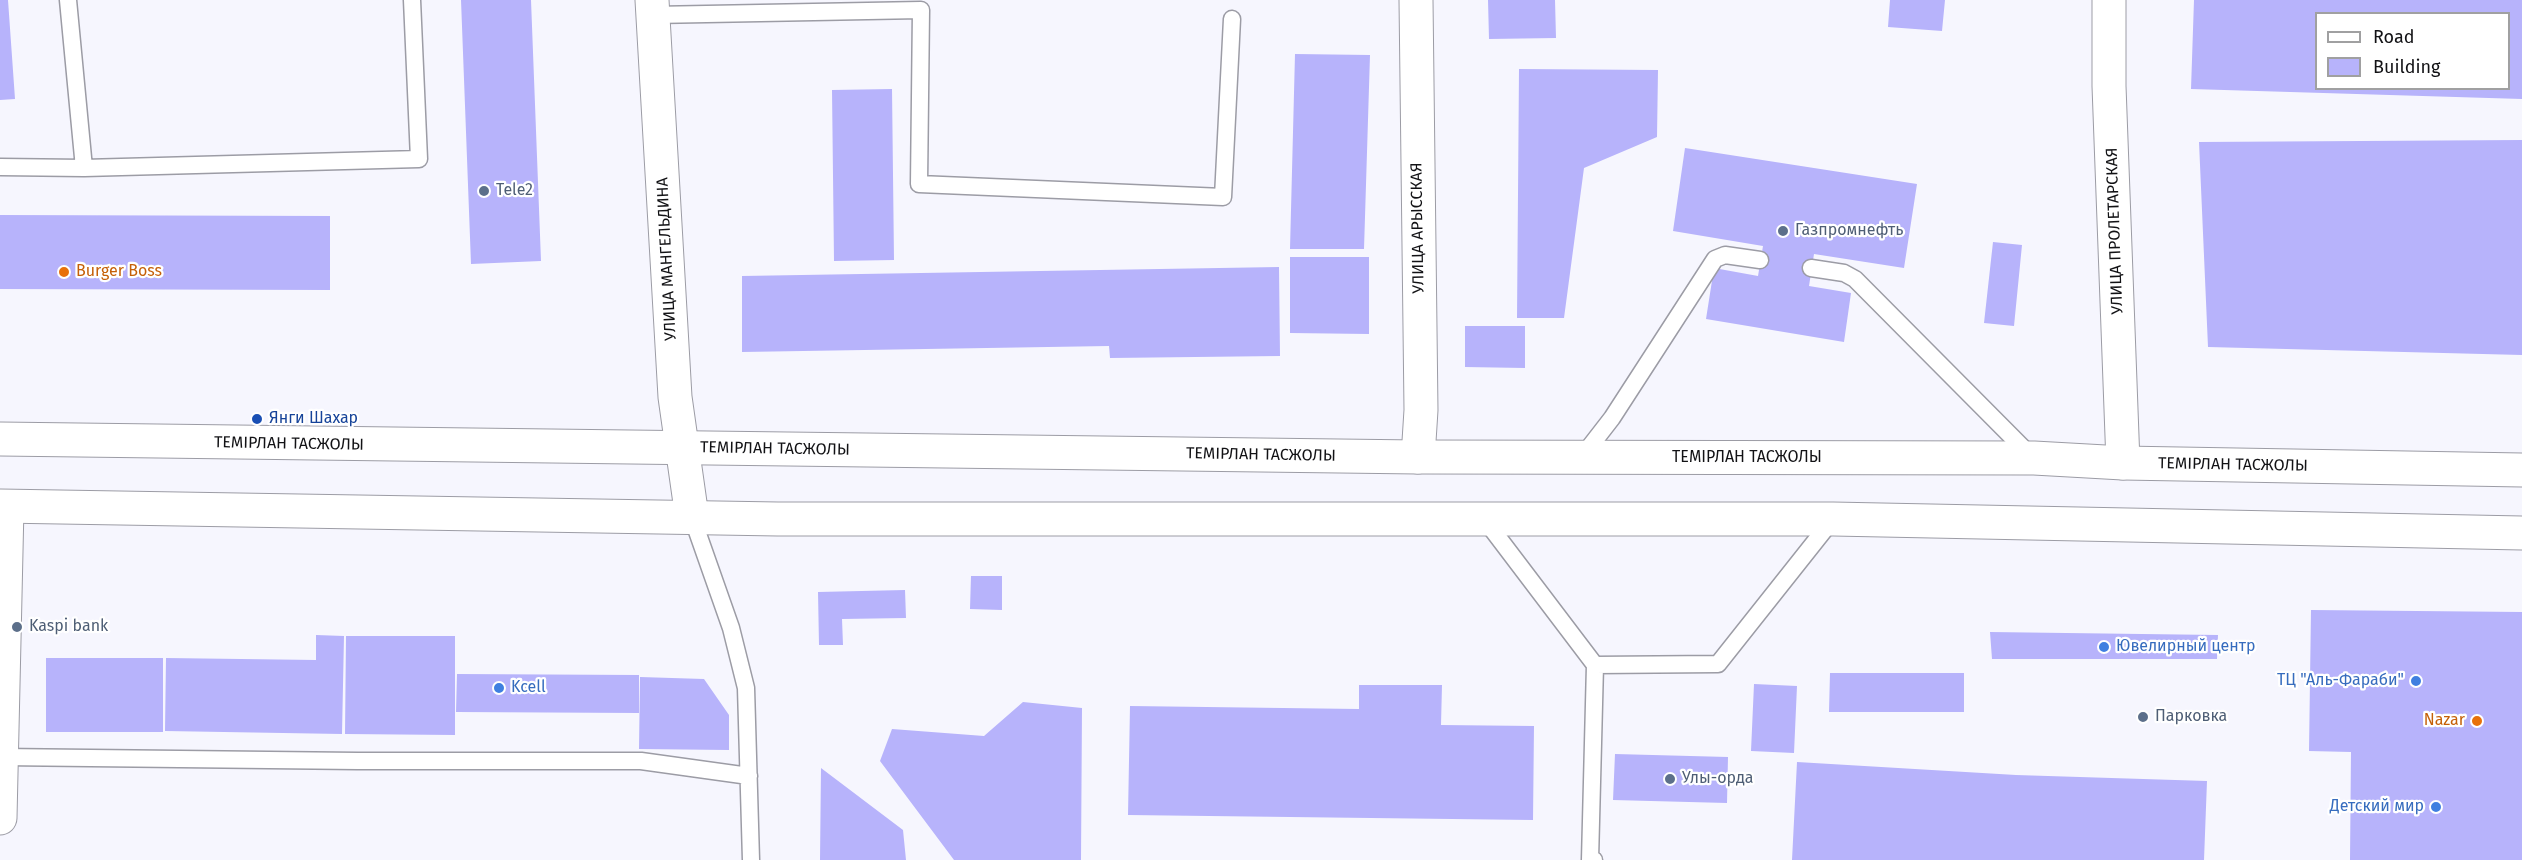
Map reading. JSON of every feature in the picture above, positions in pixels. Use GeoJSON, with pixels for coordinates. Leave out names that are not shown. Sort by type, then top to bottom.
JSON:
{"type":"FeatureCollection","features":[{"type":"Feature","properties":{"kind":"main road","name":"УЛИЦА АРЫССКАЯ"},"geometry":{"type":"LineString","coordinates":[[1416,0],[1419,457]]}},
{"type":"Feature","properties":{"kind":"main road","name":"УЛИЦА ПРОЛЕТАРСКАЯ"},"geometry":{"type":"LineString","coordinates":[[2109,0],[2109,86],[2123,463]]}},
{"type":"Feature","properties":{"kind":"main road","name":"УЛИЦА МАНГЕЛЬДИНА"},"geometry":{"type":"LineString","coordinates":[[652,7],[675,397],[692,517]]}},
{"type":"Feature","properties":{"kind":"main road","name":"ТЕМІРЛАН ТАСЖОЛЫ"},"geometry":{"type":"LineString","coordinates":[[0,439],[1419,457],[2034,458],[2123,463],[2522,470]]}},
{"type":"Feature","properties":{"kind":"main road"},"geometry":{"type":"LineString","coordinates":[[0,818],[3,507],[692,517],[1833,519],[2522,533]]}},
{"type":"Feature","properties":{"kind":"lane"},"geometry":{"type":"LineString","coordinates":[[68,0],[84,168]]}},
{"type":"Feature","properties":{"kind":"lane"},"geometry":{"type":"LineString","coordinates":[[0,167],[84,168],[419,159],[412,0]]}},
{"type":"Feature","properties":{"kind":"lane"},"geometry":{"type":"LineString","coordinates":[[652,7],[921,10],[920,184],[1223,197],[1232,19]]}},
{"type":"Feature","properties":{"kind":"lane"},"geometry":{"type":"LineString","coordinates":[[1581,458],[1612,418],[1715,259],[1725,255],[1760,260]]}},
{"type":"Feature","properties":{"kind":"lane"},"geometry":{"type":"LineString","coordinates":[[1811,268],[1844,273],[1854,279],[2034,458]]}},
{"type":"Feature","properties":{"kind":"lane"},"geometry":{"type":"LineString","coordinates":[[692,517],[730,628],[746,688],[751,860]]}},
{"type":"Feature","properties":{"kind":"lane"},"geometry":{"type":"LineString","coordinates":[[1595,665],[1718,664],[1833,519]]}},
{"type":"Feature","properties":{"kind":"lane"},"geometry":{"type":"LineString","coordinates":[[1485,520],[1595,665],[1590,860],[1594,860]]}},
{"type":"Feature","properties":{"kind":"lane"},"geometry":{"type":"LineString","coordinates":[[1,757],[641,761],[749,776]]}},
{"type":"Feature","properties":{"kind":"building"},"geometry":{"type":"Polygon","coordinates":[[[0,0],[8,0],[15,99],[0,100],[0,0]]]}},
{"type":"Feature","properties":{"kind":"building"},"geometry":{"type":"Polygon","coordinates":[[[461,0],[531,0],[541,261],[471,264],[461,0]]]}},
{"type":"Feature","properties":{"kind":"building"},"geometry":{"type":"Polygon","coordinates":[[[1488,0],[1555,0],[1556,38],[1489,39],[1488,0]]]}},
{"type":"Feature","properties":{"kind":"building"},"geometry":{"type":"Polygon","coordinates":[[[1890,0],[1945,0],[1942,31],[1888,27],[1890,0]]]}},
{"type":"Feature","properties":{"kind":"building"},"geometry":{"type":"Polygon","coordinates":[[[2194,0],[2522,0],[2522,99],[2191,89],[2194,0]]]}},
{"type":"Feature","properties":{"kind":"building"},"geometry":{"type":"Polygon","coordinates":[[[1295,54],[1370,55],[1364,249],[1290,249],[1295,54]]]}},
{"type":"Feature","properties":{"kind":"building"},"geometry":{"type":"Polygon","coordinates":[[[1519,69],[1658,70],[1657,137],[1584,168],[1564,318],[1517,318],[1519,69]]]}},
{"type":"Feature","properties":{"kind":"building"},"geometry":{"type":"Polygon","coordinates":[[[892,89],[894,260],[834,261],[832,90],[892,89]]]}},
{"type":"Feature","properties":{"kind":"building"},"geometry":{"type":"Polygon","coordinates":[[[2522,140],[2522,355],[2208,347],[2199,142],[2522,140]]]}},
{"type":"Feature","properties":{"kind":"building"},"geometry":{"type":"Polygon","coordinates":[[[1685,148],[1917,184],[1904,268],[1814,254],[1809,286],[1851,293],[1844,342],[1706,319],[1714,268],[1758,276],[1763,246],[1673,231],[1685,148]]]}},
{"type":"Feature","properties":{"kind":"building"},"geometry":{"type":"Polygon","coordinates":[[[0,215],[330,216],[330,290],[0,289],[0,215]]]}},
{"type":"Feature","properties":{"kind":"building"},"geometry":{"type":"Polygon","coordinates":[[[1993,242],[2022,245],[2014,326],[1984,323],[1993,242]]]}},
{"type":"Feature","properties":{"kind":"building"},"geometry":{"type":"Polygon","coordinates":[[[1290,257],[1369,257],[1369,334],[1290,333],[1290,257]]]}},
{"type":"Feature","properties":{"kind":"building"},"geometry":{"type":"Polygon","coordinates":[[[1279,267],[1280,356],[1110,358],[1109,346],[742,352],[742,276],[1279,267]]]}},
{"type":"Feature","properties":{"kind":"building"},"geometry":{"type":"Polygon","coordinates":[[[1465,326],[1525,326],[1525,368],[1465,367],[1465,326]]]}},
{"type":"Feature","properties":{"kind":"building"},"geometry":{"type":"Polygon","coordinates":[[[971,576],[1002,576],[1002,610],[970,609],[971,576]]]}},
{"type":"Feature","properties":{"kind":"building"},"geometry":{"type":"Polygon","coordinates":[[[905,590],[906,618],[842,619],[843,645],[819,645],[818,592],[905,590]]]}},
{"type":"Feature","properties":{"kind":"building","name":"ТЦ \"Аль-Фараби\""},"geometry":{"type":"Polygon","coordinates":[[[2311,610],[2522,612],[2522,860],[2350,860],[2351,752],[2309,751],[2311,610]]]}},
{"type":"Feature","properties":{"kind":"building","name":"Ювелирный центр"},"geometry":{"type":"Polygon","coordinates":[[[1990,632],[2218,635],[2217,659],[1992,659],[1990,632]]]}},
{"type":"Feature","properties":{"kind":"building"},"geometry":{"type":"Polygon","coordinates":[[[316,635],[344,636],[342,734],[165,731],[166,658],[316,660],[316,635]]]}},
{"type":"Feature","properties":{"kind":"building"},"geometry":{"type":"Polygon","coordinates":[[[346,636],[455,636],[455,735],[345,734],[346,636]]]}},
{"type":"Feature","properties":{"kind":"building"},"geometry":{"type":"Polygon","coordinates":[[[46,658],[163,658],[163,732],[46,732],[46,658]]]}},
{"type":"Feature","properties":{"kind":"building"},"geometry":{"type":"Polygon","coordinates":[[[1830,673],[1964,673],[1964,712],[1829,712],[1830,673]]]}},
{"type":"Feature","properties":{"kind":"building"},"geometry":{"type":"Polygon","coordinates":[[[457,674],[639,675],[639,713],[456,712],[457,674]]]}},
{"type":"Feature","properties":{"kind":"building"},"geometry":{"type":"Polygon","coordinates":[[[640,677],[704,679],[729,715],[729,750],[639,749],[640,677]]]}},
{"type":"Feature","properties":{"kind":"building"},"geometry":{"type":"Polygon","coordinates":[[[1754,684],[1797,686],[1794,753],[1751,751],[1754,684]]]}},
{"type":"Feature","properties":{"kind":"building"},"geometry":{"type":"Polygon","coordinates":[[[1359,685],[1442,685],[1441,725],[1534,726],[1533,820],[1128,815],[1130,706],[1359,709],[1359,685]]]}},
{"type":"Feature","properties":{"kind":"building"},"geometry":{"type":"Polygon","coordinates":[[[1023,702],[1082,708],[1081,860],[954,860],[880,761],[892,729],[984,736],[1023,702]]]}},
{"type":"Feature","properties":{"kind":"building","name":"Улы-орда"},"geometry":{"type":"Polygon","coordinates":[[[1615,754],[1728,757],[1727,803],[1613,800],[1615,754]]]}},
{"type":"Feature","properties":{"kind":"building"},"geometry":{"type":"Polygon","coordinates":[[[1797,762],[2016,775],[2207,781],[2204,860],[1792,860],[1797,762]]]}},
{"type":"Feature","properties":{"kind":"building"},"geometry":{"type":"Polygon","coordinates":[[[821,768],[903,830],[906,860],[820,860],[821,768]]]}},
{"type":"Feature","properties":{"kind":"place","name":"Tele2"},"geometry":{"type":"Point","coordinates":[484,191]}},
{"type":"Feature","properties":{"kind":"place","name":"Газпромнефть"},"geometry":{"type":"Point","coordinates":[1783,231]}},
{"type":"Feature","properties":{"kind":"place","name":"Burger Boss"},"geometry":{"type":"Point","coordinates":[64,272]}},
{"type":"Feature","properties":{"kind":"place","name":"Янги Шахар"},"geometry":{"type":"Point","coordinates":[257,419]}},
{"type":"Feature","properties":{"kind":"place","name":"Kaspi bank"},"geometry":{"type":"Point","coordinates":[17,627]}},
{"type":"Feature","properties":{"kind":"place","name":"Ювелирный центр"},"geometry":{"type":"Point","coordinates":[2104,647]}},
{"type":"Feature","properties":{"kind":"place","name":"ТЦ \"Аль-Фараби\""},"geometry":{"type":"Point","coordinates":[2416,681]}},
{"type":"Feature","properties":{"kind":"place","name":"Kcell"},"geometry":{"type":"Point","coordinates":[499,688]}},
{"type":"Feature","properties":{"kind":"place","name":"Парковка"},"geometry":{"type":"Point","coordinates":[2143,717]}},
{"type":"Feature","properties":{"kind":"place","name":"Nazar"},"geometry":{"type":"Point","coordinates":[2477,721]}},
{"type":"Feature","properties":{"kind":"place","name":"Улы-орда"},"geometry":{"type":"Point","coordinates":[1670,779]}},
{"type":"Feature","properties":{"kind":"place","name":"Детский мир"},"geometry":{"type":"Point","coordinates":[2436,807]}}]}
